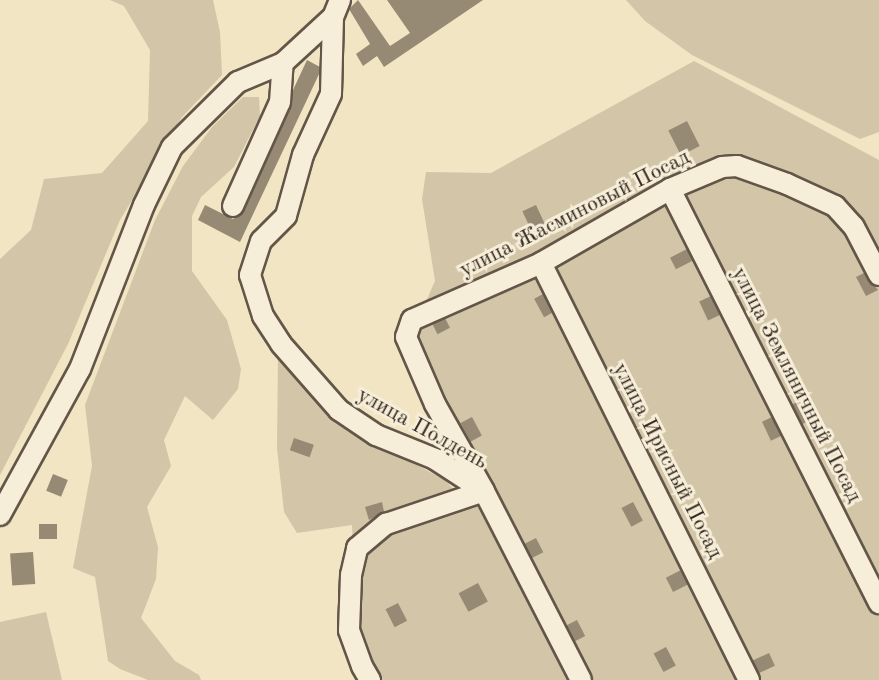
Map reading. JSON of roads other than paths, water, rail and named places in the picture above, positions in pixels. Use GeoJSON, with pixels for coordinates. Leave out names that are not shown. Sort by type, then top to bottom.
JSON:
{"type":"FeatureCollection","features":[{"type":"Feature","properties":{"kind":"street"},"geometry":{"type":"LineString","coordinates":[[0,516],[80,369],[144,205],[172,147],[238,82],[283,63],[337,9]]}},
{"type":"Feature","properties":{"kind":"street","name":"улица Полдень"},"geometry":{"type":"LineString","coordinates":[[337,9],[331,94],[303,155],[286,216],[261,241],[250,275],[259,306],[281,345],[339,410],[376,435],[435,459],[484,491]]}},
{"type":"Feature","properties":{"kind":"street"},"geometry":{"type":"LineString","coordinates":[[233,206],[280,102],[283,63]]}},
{"type":"Feature","properties":{"kind":"street","name":"улица Жасминовый Посад"},"geometry":{"type":"LineString","coordinates":[[484,491],[435,404],[406,337],[412,320],[541,263],[670,189],[722,167],[737,166],[787,184],[835,206],[854,227],[879,275]]}},
{"type":"Feature","properties":{"kind":"street","name":"улица Земляничный Посад"},"geometry":{"type":"LineString","coordinates":[[670,189],[879,603]]}},
{"type":"Feature","properties":{"kind":"street","name":"улица Ирисный Посад"},"geometry":{"type":"LineString","coordinates":[[541,263],[749,680]]}},
{"type":"Feature","properties":{"kind":"street"},"geometry":{"type":"LineString","coordinates":[[484,491],[581,680]]}},
{"type":"Feature","properties":{"kind":"street","name":"улица Полдень"},"geometry":{"type":"LineString","coordinates":[[370,680],[362,666],[349,630],[351,575],[357,548],[386,524],[484,491]]}}]}
